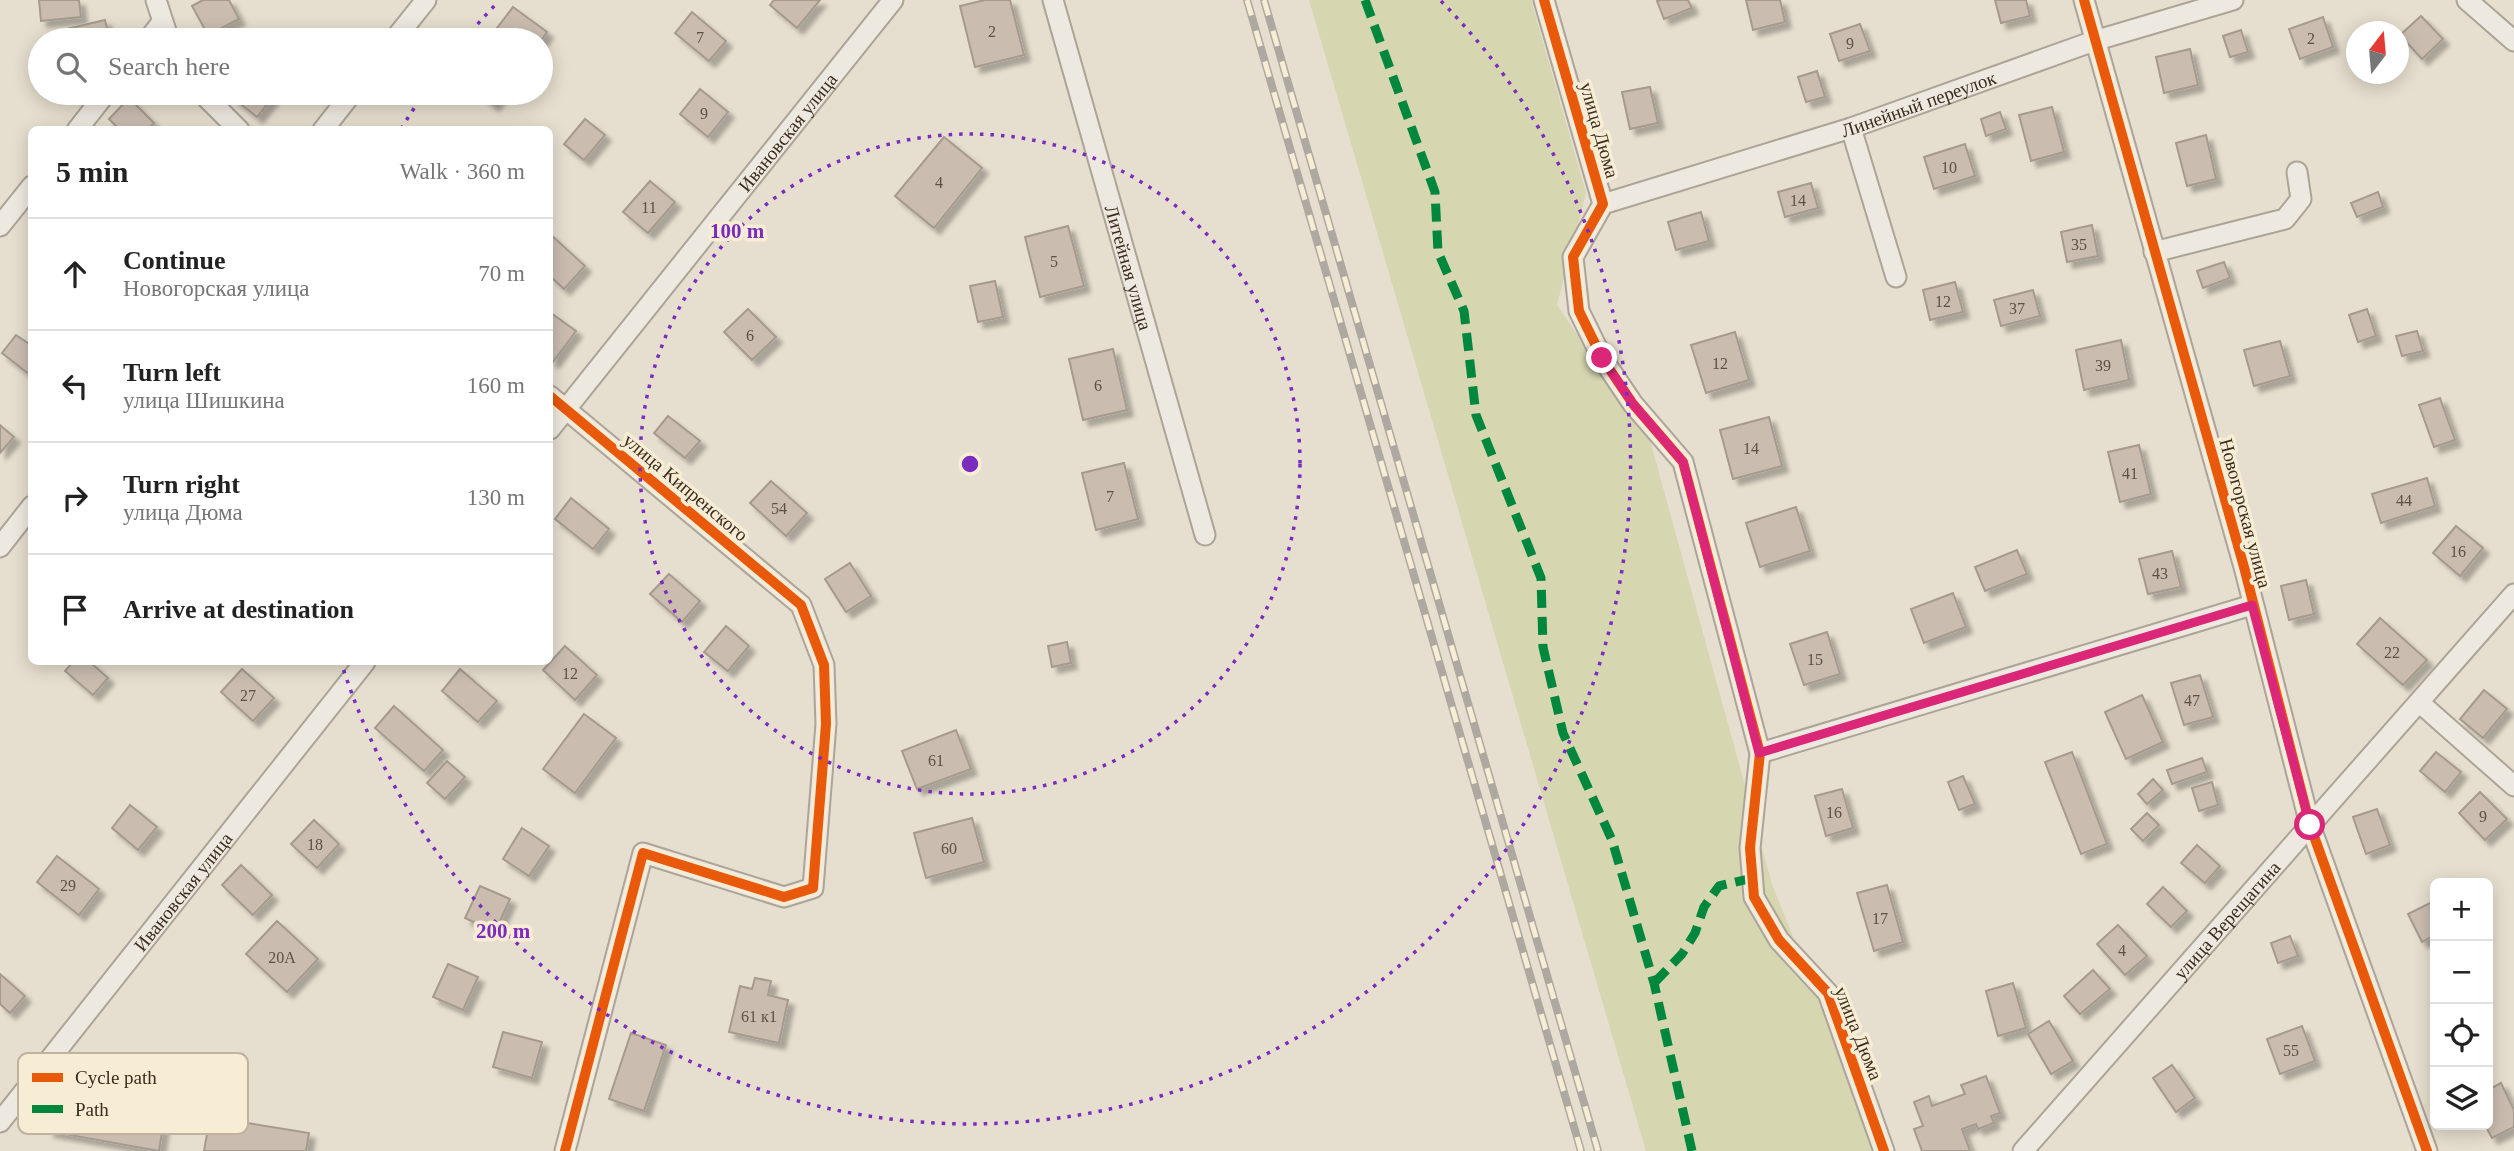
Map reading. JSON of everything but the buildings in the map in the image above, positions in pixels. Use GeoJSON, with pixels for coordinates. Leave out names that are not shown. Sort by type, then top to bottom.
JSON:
{"type":"FeatureCollection","features":[{"type":"Feature","properties":{"kind":"street"},"geometry":{"type":"LineString","coordinates":[[156,0],[165,28]]}},
{"type":"Feature","properties":{"kind":"street"},"geometry":{"type":"LineString","coordinates":[[404,28],[426,0]]}},
{"type":"Feature","properties":{"kind":"street","name":"Ивановская улица"},"geometry":{"type":"LineString","coordinates":[[553,425],[893,0]]}},
{"type":"Feature","properties":{"kind":"street","name":"Литейная улица"},"geometry":{"type":"LineString","coordinates":[[1053,0],[1205,535]]}},
{"type":"Feature","properties":{"kind":"street","name":"улица Дюма"},"geometry":{"type":"LineString","coordinates":[[1544,0],[1603,204],[1573,257],[1579,311],[1602,358],[1633,404],[1683,462],[1759,753],[1750,848],[1754,897],[1779,940],[1828,993],[1884,1151]]}},
{"type":"Feature","properties":{"kind":"street","name":"Новогорская улица"},"geometry":{"type":"LineString","coordinates":[[2084,0],[2252,605],[2310,825],[2427,1151]]}},
{"type":"Feature","properties":{"kind":"street","name":"Линейный переулок"},"geometry":{"type":"LineString","coordinates":[[1603,204],[1851,128],[2094,41],[2233,0]]}},
{"type":"Feature","properties":{"kind":"street"},"geometry":{"type":"LineString","coordinates":[[2467,0],[2514,40]]}},
{"type":"Feature","properties":{"kind":"street"},"geometry":{"type":"LineString","coordinates":[[80,126],[97,105]]}},
{"type":"Feature","properties":{"kind":"street"},"geometry":{"type":"LineString","coordinates":[[214,105],[235,126]]}},
{"type":"Feature","properties":{"kind":"street"},"geometry":{"type":"LineString","coordinates":[[326,126],[343,105]]}},
{"type":"Feature","properties":{"kind":"street"},"geometry":{"type":"LineString","coordinates":[[1851,128],[1896,276]]}},
{"type":"Feature","properties":{"kind":"street"},"geometry":{"type":"LineString","coordinates":[[2154,252],[2285,219],[2301,199],[2297,172]]}},
{"type":"Feature","properties":{"kind":"street"},"geometry":{"type":"LineString","coordinates":[[0,226],[28,191]]}},
{"type":"Feature","properties":{"kind":"street","name":"улица Кипренского"},"geometry":{"type":"LineString","coordinates":[[553,399],[801,605],[824,665],[826,724],[813,888],[784,897],[643,853],[565,1151]]}},
{"type":"Feature","properties":{"kind":"street"},"geometry":{"type":"LineString","coordinates":[[0,547],[28,511]]}},
{"type":"Feature","properties":{"kind":"street","name":"улица Верещагина"},"geometry":{"type":"LineString","coordinates":[[2022,1151],[2514,594]]}},
{"type":"Feature","properties":{"kind":"street"},"geometry":{"type":"LineString","coordinates":[[1759,753],[2252,605]]}},
{"type":"Feature","properties":{"kind":"street","name":"Ивановская улица"},"geometry":{"type":"LineString","coordinates":[[55,1053],[363,665]]}},
{"type":"Feature","properties":{"kind":"street"},"geometry":{"type":"LineString","coordinates":[[2420,703],[2514,786]]}},
{"type":"Feature","properties":{"kind":"street","name":"Ивановская улица"},"geometry":{"type":"LineString","coordinates":[[0,1122],[18,1099]]}},
{"type":"Feature","properties":{"kind":"green space"},"geometry":{"type":"Polygon","coordinates":[[[1309,0],[1531,0],[1586,193],[1557,305],[1650,440],[1772,884],[1879,1151],[1646,1151],[1309,0]]]}},
{"type":"Feature","properties":{"kind":"railway"},"geometry":{"type":"LineString","coordinates":[[1247,0],[1581,1151]]}},
{"type":"Feature","properties":{"kind":"railway"},"geometry":{"type":"LineString","coordinates":[[1264,0],[1598,1151]]}},
{"type":"Feature","properties":{"kind":"marked path"},"geometry":{"type":"LineString","coordinates":[[1365,0],[1435,192],[1438,252],[1464,311],[1476,415],[1541,578],[1543,647],[1563,733],[1612,840],[1654,983],[1692,1151]]}},
{"type":"Feature","properties":{"kind":"marked path"},"geometry":{"type":"LineString","coordinates":[[1654,983],[1682,954],[1695,933],[1704,907],[1719,886],[1753,878]]}},
{"type":"Feature","properties":{"kind":"cycle path"},"geometry":{"type":"LineString","coordinates":[[1544,0],[1603,204],[1573,257],[1579,311],[1602,358],[1633,404],[1683,462],[1760,753],[1750,848],[1754,897],[1779,940],[1828,993],[1884,1151]]}},
{"type":"Feature","properties":{"kind":"cycle path"},"geometry":{"type":"LineString","coordinates":[[2084,0],[2244,567],[2310,825],[2427,1151]]}},
{"type":"Feature","properties":{"kind":"cycle path"},"geometry":{"type":"LineString","coordinates":[[553,398],[801,605],[824,665],[826,724],[813,888],[784,897],[643,853],[565,1151]]}},
{"type":"Feature","properties":{"kind":"route"},"geometry":{"type":"LineString","coordinates":[[1602,358],[1633,404],[1683,462],[1759,753],[2252,605],[2310,825]]}}]}
